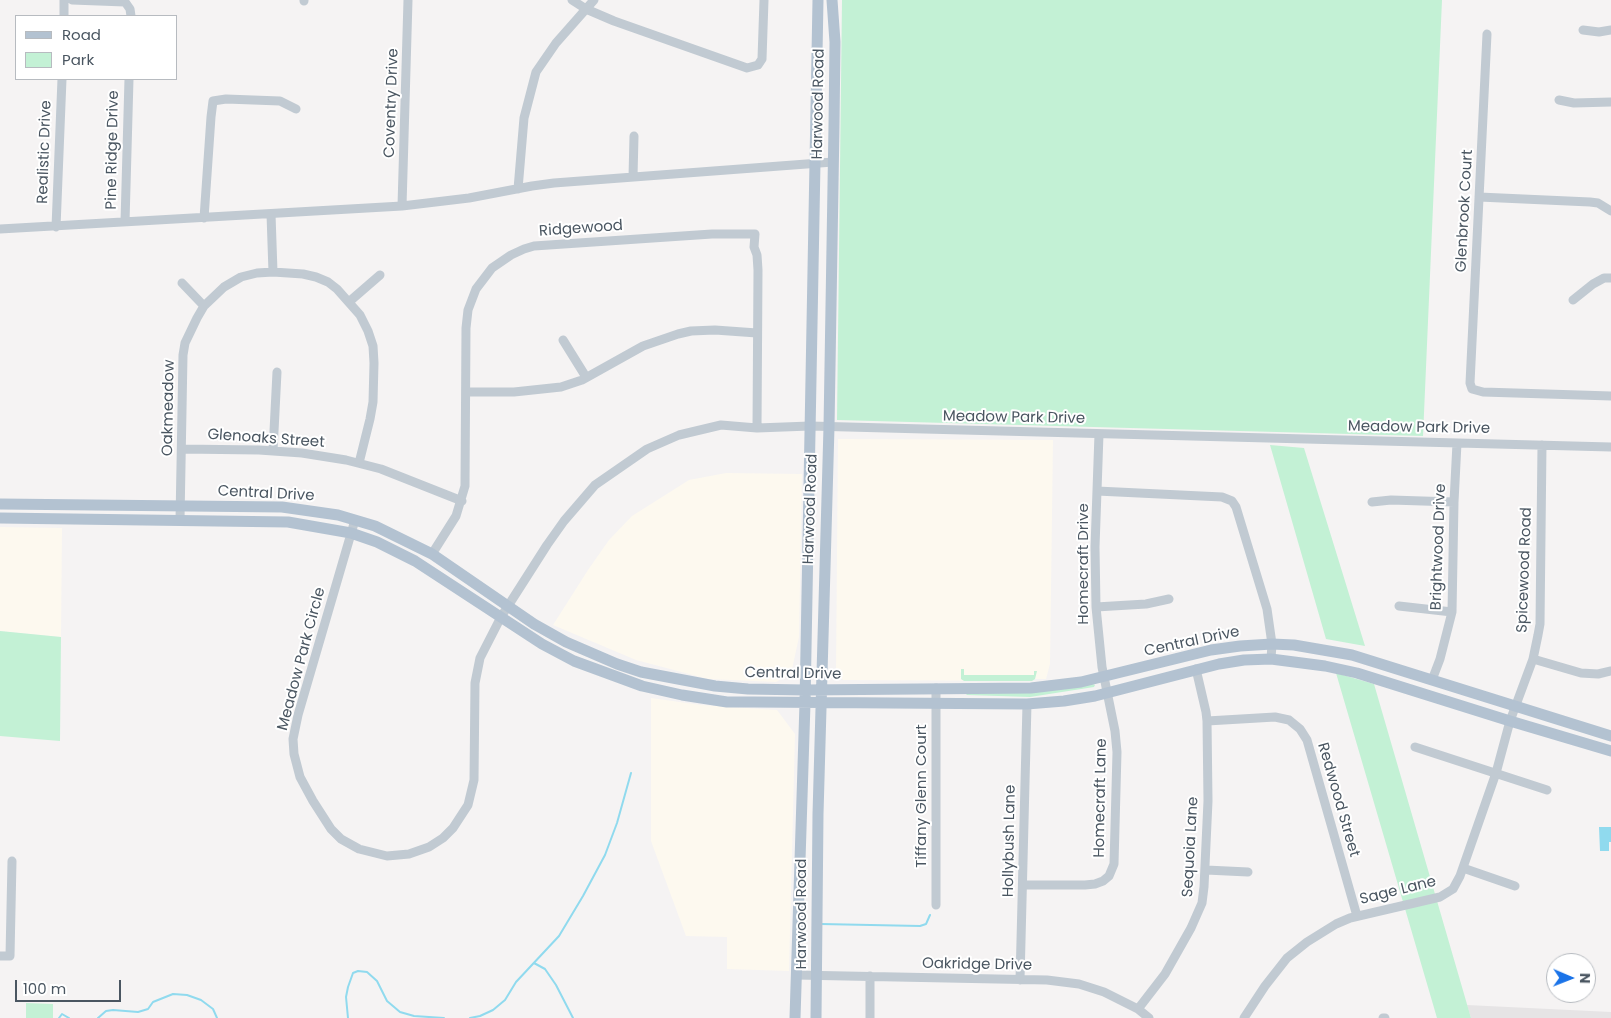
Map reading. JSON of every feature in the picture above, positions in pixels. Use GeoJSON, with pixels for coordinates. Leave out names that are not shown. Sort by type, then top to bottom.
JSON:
{"type":"FeatureCollection","features":[{"type":"Feature","properties":{"kind":"main road","name":"Harwood Road"},"geometry":{"type":"LineString","coordinates":[[796,1018],[805,703],[818,0]]}},
{"type":"Feature","properties":{"kind":"main road","name":"Harwood Road"},"geometry":{"type":"LineString","coordinates":[[816,1018],[821,690],[829,427],[835,42],[832,0]]}},
{"type":"Feature","properties":{"kind":"main road","name":"Central Drive"},"geometry":{"type":"LineString","coordinates":[[0,504],[282,507],[338,515],[374,526],[432,554],[566,642],[641,672],[693,682],[748,689],[1031,688],[1081,682],[1212,650],[1272,644],[1294,645],[1347,654],[1611,736]]}},
{"type":"Feature","properties":{"kind":"main road","name":"Central Drive"},"geometry":{"type":"LineString","coordinates":[[0,518],[288,522],[310,524],[351,533],[377,542],[414,561],[542,644],[578,663],[642,686],[727,702],[1027,704],[1064,701],[1196,669],[1244,660],[1271,659],[1325,666],[1357,673],[1611,751]]}},
{"type":"Feature","properties":{"kind":"main road"},"geometry":{"type":"LineString","coordinates":[[808,553],[825,553]]}},
{"type":"Feature","properties":{"kind":"main road"},"geometry":{"type":"LineString","coordinates":[[578,663],[584,650]]}},
{"type":"Feature","properties":{"kind":"main road"},"geometry":{"type":"LineString","coordinates":[[691,696],[693,682]]}},
{"type":"Feature","properties":{"kind":"main road"},"geometry":{"type":"LineString","coordinates":[[800,845],[818,844]]}},
{"type":"Feature","properties":{"kind":"street"},"geometry":{"type":"LineString","coordinates":[[64,0],[64,15]]}},
{"type":"Feature","properties":{"kind":"street"},"geometry":{"type":"LineString","coordinates":[[72,0],[125,2],[130,8],[131,15]]}},
{"type":"Feature","properties":{"kind":"street","name":"Coventry Drive"},"geometry":{"type":"LineString","coordinates":[[402,206],[408,0]]}},
{"type":"Feature","properties":{"kind":"street"},"geometry":{"type":"LineString","coordinates":[[572,0],[586,9],[614,21],[747,68],[758,65],[762,59],[764,0]]}},
{"type":"Feature","properties":{"kind":"street"},"geometry":{"type":"LineString","coordinates":[[518,189],[524,118],[536,72],[556,43],[594,0]]}},
{"type":"Feature","properties":{"kind":"street"},"geometry":{"type":"LineString","coordinates":[[1583,30],[1599,32],[1611,30]]}},
{"type":"Feature","properties":{"kind":"street","name":"Glenbrook Court"},"geometry":{"type":"LineString","coordinates":[[1487,34],[1469,378],[1472,389],[1483,392],[1611,396]]}},
{"type":"Feature","properties":{"kind":"street","name":"Realistic Drive"},"geometry":{"type":"LineString","coordinates":[[56,227],[62,80]]}},
{"type":"Feature","properties":{"kind":"street","name":"Pine Ridge Drive"},"geometry":{"type":"LineString","coordinates":[[125,222],[129,80]]}},
{"type":"Feature","properties":{"kind":"street"},"geometry":{"type":"LineString","coordinates":[[204,218],[213,101],[226,99],[280,101],[296,109]]}},
{"type":"Feature","properties":{"kind":"street"},"geometry":{"type":"LineString","coordinates":[[1559,100],[1574,103],[1611,102]]}},
{"type":"Feature","properties":{"kind":"street"},"geometry":{"type":"LineString","coordinates":[[634,136],[634,177]]}},
{"type":"Feature","properties":{"kind":"street"},"geometry":{"type":"LineString","coordinates":[[0,229],[402,206],[469,198],[554,183],[833,162]]}},
{"type":"Feature","properties":{"kind":"street"},"geometry":{"type":"LineString","coordinates":[[1479,198],[1590,202],[1598,203],[1611,211]]}},
{"type":"Feature","properties":{"kind":"street"},"geometry":{"type":"LineString","coordinates":[[271,214],[273,272]]}},
{"type":"Feature","properties":{"kind":"street","name":"Ridgewood"},"geometry":{"type":"LineString","coordinates":[[432,554],[456,516],[462,501],[466,475],[466,328],[468,310],[476,289],[492,268],[511,255],[534,246],[712,234],[755,234],[754,247],[757,255],[758,270],[757,428]]}},
{"type":"Feature","properties":{"kind":"street","name":"Oakmeadow"},"geometry":{"type":"LineString","coordinates":[[180,520],[183,355],[185,343],[204,306],[224,287],[257,273],[303,274],[316,277],[328,282],[350,301],[360,314],[373,346],[374,363],[373,402],[359,463]]}},
{"type":"Feature","properties":{"kind":"street"},"geometry":{"type":"LineString","coordinates":[[350,301],[380,275]]}},
{"type":"Feature","properties":{"kind":"street"},"geometry":{"type":"LineString","coordinates":[[1573,300],[1593,284],[1604,278],[1611,278]]}},
{"type":"Feature","properties":{"kind":"street"},"geometry":{"type":"LineString","coordinates":[[182,283],[204,306]]}},
{"type":"Feature","properties":{"kind":"street"},"geometry":{"type":"LineString","coordinates":[[466,392],[514,392],[561,387],[586,377],[643,346],[678,334],[715,330],[757,333]]}},
{"type":"Feature","properties":{"kind":"street"},"geometry":{"type":"LineString","coordinates":[[563,340],[586,377]]}},
{"type":"Feature","properties":{"kind":"street"},"geometry":{"type":"LineString","coordinates":[[273,451],[276,372]]}},
{"type":"Feature","properties":{"kind":"street","name":"Meadow Park Drive"},"geometry":{"type":"LineString","coordinates":[[501,617],[564,521],[584,497],[610,473],[647,449],[679,435],[721,425],[757,428],[810,426],[1611,447]]}},
{"type":"Feature","properties":{"kind":"street","name":"Homecraft Drive"},"geometry":{"type":"LineString","coordinates":[[1099,434],[1096,606],[1107,692]]}},
{"type":"Feature","properties":{"kind":"street","name":"Brightwood Drive"},"geometry":{"type":"LineString","coordinates":[[1432,680],[1452,612],[1454,502],[1458,443]]}},
{"type":"Feature","properties":{"kind":"street","name":"Spicewood Road"},"geometry":{"type":"LineString","coordinates":[[1510,721],[1533,659],[1540,624],[1542,445]]}},
{"type":"Feature","properties":{"kind":"street","name":"Glenoaks Street"},"geometry":{"type":"LineString","coordinates":[[182,449],[302,453],[359,463],[381,469],[462,501]]}},
{"type":"Feature","properties":{"kind":"street"},"geometry":{"type":"LineString","coordinates":[[1097,491],[1222,497],[1232,501],[1236,507],[1267,608],[1272,644],[1271,659]]}},
{"type":"Feature","properties":{"kind":"street"},"geometry":{"type":"LineString","coordinates":[[1372,502],[1391,500],[1454,502]]}},
{"type":"Feature","properties":{"kind":"street","name":"Meadow Park Circle"},"geometry":{"type":"LineString","coordinates":[[355,520],[298,715],[293,739],[297,768],[312,801],[331,829],[350,845],[373,854],[387,856],[418,851],[443,838],[462,816],[468,805],[474,780],[477,670],[485,648],[501,617]]}},
{"type":"Feature","properties":{"kind":"street"},"geometry":{"type":"LineString","coordinates":[[1096,606],[1146,604],[1169,599]]}},
{"type":"Feature","properties":{"kind":"street"},"geometry":{"type":"LineString","coordinates":[[1399,606],[1452,612]]}},
{"type":"Feature","properties":{"kind":"street"},"geometry":{"type":"LineString","coordinates":[[1533,659],[1581,673],[1598,674],[1611,671]]}},
{"type":"Feature","properties":{"kind":"street","name":"Sequoia Lane"},"geometry":{"type":"LineString","coordinates":[[1138,1009],[1165,974],[1191,928],[1202,903],[1206,870],[1208,801],[1207,721],[1196,669]]}},
{"type":"Feature","properties":{"kind":"street","name":"Tiffany Glenn Court"},"geometry":{"type":"LineString","coordinates":[[936,688],[936,905]]}},
{"type":"Feature","properties":{"kind":"street","name":"Homecraft Lane"},"geometry":{"type":"LineString","coordinates":[[1023,885],[1085,886],[1103,881],[1113,869],[1117,752],[1107,692]]}},
{"type":"Feature","properties":{"kind":"street","name":"Hollybush Lane"},"geometry":{"type":"LineString","coordinates":[[1020,980],[1027,704]]}},
{"type":"Feature","properties":{"kind":"street","name":"Redwood Street"},"geometry":{"type":"LineString","coordinates":[[1207,721],[1275,717],[1289,720],[1300,728],[1306,740],[1357,916]]}},
{"type":"Feature","properties":{"kind":"street","name":"Sage Lane"},"geometry":{"type":"LineString","coordinates":[[1244,1018],[1265,986],[1291,953],[1336,924],[1357,916],[1440,897],[1453,889],[1463,868],[1496,773],[1510,721]]}},
{"type":"Feature","properties":{"kind":"street"},"geometry":{"type":"LineString","coordinates":[[1415,747],[1547,790]]}},
{"type":"Feature","properties":{"kind":"street"},"geometry":{"type":"LineString","coordinates":[[0,956],[10,956],[12,862]]}},
{"type":"Feature","properties":{"kind":"street"},"geometry":{"type":"LineString","coordinates":[[1463,868],[1515,886]]}},
{"type":"Feature","properties":{"kind":"street"},"geometry":{"type":"LineString","coordinates":[[1206,870],[1248,872]]}},
{"type":"Feature","properties":{"kind":"street","name":"Oakridge Drive"},"geometry":{"type":"LineString","coordinates":[[796,975],[1047,980],[1079,984],[1104,992],[1138,1009],[1149,1018]]}},
{"type":"Feature","properties":{"kind":"street"},"geometry":{"type":"LineString","coordinates":[[870,976],[870,1018]]}},
{"type":"Feature","properties":{"kind":"shaded area"},"geometry":{"type":"Polygon","coordinates":[[[838,439],[1053,440],[1050,664],[1046,679],[1033,679],[1032,681],[843,680],[836,672],[838,439]]]}},
{"type":"Feature","properties":{"kind":"shaded area"},"geometry":{"type":"Polygon","coordinates":[[[726,473],[802,474],[799,637],[791,674],[776,682],[708,679],[636,660],[553,625],[609,540],[632,516],[689,480],[726,473]]]}},
{"type":"Feature","properties":{"kind":"shaded area"},"geometry":{"type":"Polygon","coordinates":[[[0,527],[62,528],[61,637],[0,631],[0,527]]]}},
{"type":"Feature","properties":{"kind":"shaded area"},"geometry":{"type":"Polygon","coordinates":[[[651,698],[701,705],[777,710],[795,734],[789,971],[727,969],[727,937],[686,936],[651,841],[651,698]]]}},
{"type":"Feature","properties":{"kind":"shaded area"},"geometry":{"type":"Polygon","coordinates":[[[1467,1005],[1611,1012],[1611,1018],[1471,1018],[1467,1005]]]}},
{"type":"Feature","properties":{"kind":"green space"},"geometry":{"type":"Polygon","coordinates":[[[842,0],[1442,0],[1423,436],[837,420],[842,0]]]}},
{"type":"Feature","properties":{"kind":"green space"},"geometry":{"type":"Polygon","coordinates":[[[1270,445],[1304,448],[1365,646],[1326,639],[1270,445]]]}},
{"type":"Feature","properties":{"kind":"green space"},"geometry":{"type":"Polygon","coordinates":[[[0,631],[61,637],[60,741],[0,736],[0,631]]]}},
{"type":"Feature","properties":{"kind":"green space"},"geometry":{"type":"Polygon","coordinates":[[[961,669],[964,669],[964,675],[1034,675],[1034,671],[1037,671],[1035,679],[1032,681],[964,681],[961,679],[961,669]]]}},
{"type":"Feature","properties":{"kind":"green space"},"geometry":{"type":"Polygon","coordinates":[[[1336,673],[1374,684],[1471,1018],[1437,1018],[1336,673]]]}},
{"type":"Feature","properties":{"kind":"green space"},"geometry":{"type":"Polygon","coordinates":[[[1095,685],[1094,687],[1030,697],[967,695],[965,693],[1095,685]]]}},
{"type":"Feature","properties":{"kind":"green space"},"geometry":{"type":"Polygon","coordinates":[[[26,1003],[53,1004],[53,1018],[26,1018],[26,1003]]]}},
{"type":"Feature","properties":{"kind":"water"},"geometry":{"type":"Polygon","coordinates":[[[1599,827],[1611,827],[1609,851],[1600,851],[1599,827]]]}},
{"type":"Feature","properties":{"kind":"waterway"},"geometry":{"type":"LineString","coordinates":[[470,1018],[493,1010],[505,1000],[516,982],[559,936],[605,855],[617,823],[631,773]]}},
{"type":"Feature","properties":{"kind":"waterway"},"geometry":{"type":"LineString","coordinates":[[821,924],[920,926],[926,924],[930,915]]}},
{"type":"Feature","properties":{"kind":"waterway"},"geometry":{"type":"LineString","coordinates":[[534,963],[545,969],[556,985],[573,1018]]}},
{"type":"Feature","properties":{"kind":"waterway"},"geometry":{"type":"LineString","coordinates":[[348,1018],[346,997],[348,987],[353,973],[358,971],[367,972],[377,981],[387,1001],[400,1012],[414,1016],[444,1018]]}},
{"type":"Feature","properties":{"kind":"waterway"},"geometry":{"type":"LineString","coordinates":[[98,1018],[106,1011],[138,1012],[148,1009],[153,1002],[173,994],[187,995],[201,1000],[213,1009],[217,1018]]}},
{"type":"Feature","properties":{"kind":"waterway"},"geometry":{"type":"LineString","coordinates":[[59,1018],[62,1014],[69,1018]]}}]}
